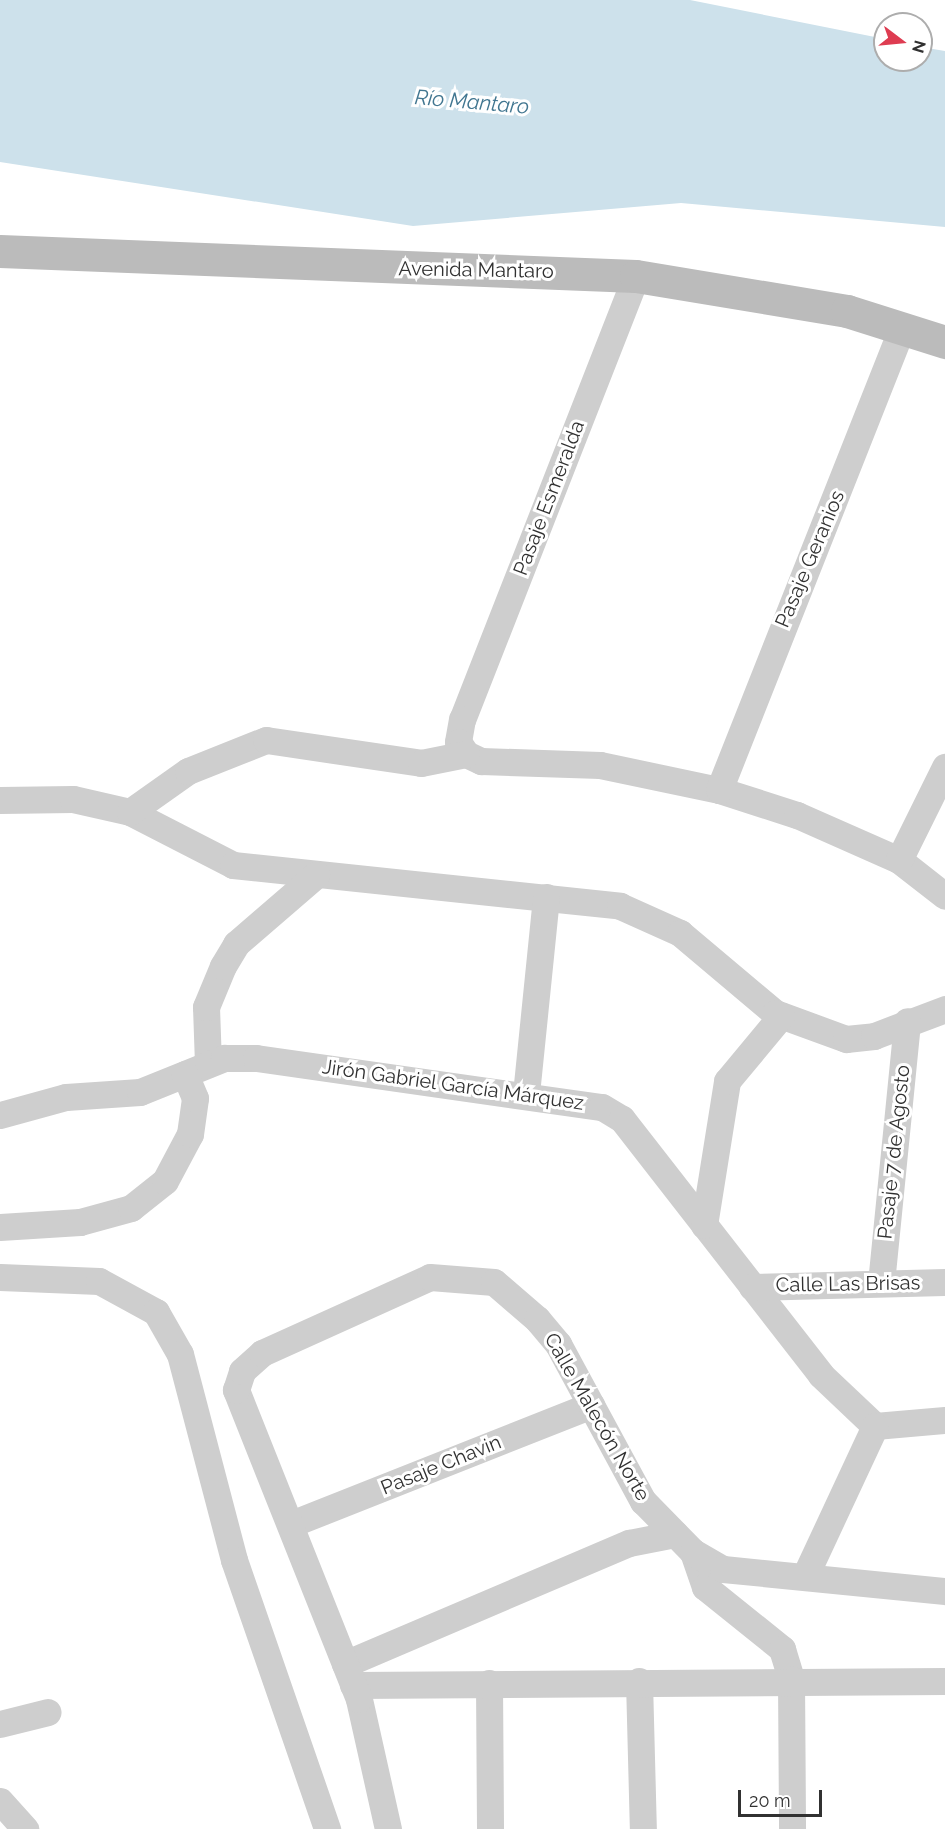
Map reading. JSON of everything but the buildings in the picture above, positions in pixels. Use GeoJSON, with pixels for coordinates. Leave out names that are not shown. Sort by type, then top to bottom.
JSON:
{"type":"FeatureCollection","features":[{"type":"Feature","properties":{"kind":"street","name":"Avenida Mantaro"},"geometry":{"type":"LineString","coordinates":[[0,251],[636,276],[847,311],[945,342]]}},
{"type":"Feature","properties":{"kind":"street","name":"Pasaje Esmeralda"},"geometry":{"type":"LineString","coordinates":[[466,754],[458,742],[462,719],[636,276]]}},
{"type":"Feature","properties":{"kind":"street","name":"Pasaje Geranios"},"geometry":{"type":"LineString","coordinates":[[719,790],[902,328]]}},
{"type":"Feature","properties":{"kind":"street"},"geometry":{"type":"LineString","coordinates":[[130,812],[188,771],[266,740],[421,764],[466,754],[482,761],[600,765],[719,790],[797,815],[899,860],[945,896]]}},
{"type":"Feature","properties":{"kind":"street"},"geometry":{"type":"LineString","coordinates":[[899,860],[945,767]]}},
{"type":"Feature","properties":{"kind":"street"},"geometry":{"type":"LineString","coordinates":[[0,800],[73,799],[130,812],[233,865],[620,906],[680,933],[781,1016],[846,1039],[874,1036],[945,1009]]}},
{"type":"Feature","properties":{"kind":"street"},"geometry":{"type":"LineString","coordinates":[[0,1227],[80,1222],[131,1208],[165,1181],[190,1134],[206,1007],[231,951],[316,875]]}},
{"type":"Feature","properties":{"kind":"street"},"geometry":{"type":"LineString","coordinates":[[526,1094],[546,897]]}},
{"type":"Feature","properties":{"kind":"street"},"geometry":{"type":"LineString","coordinates":[[704,1225],[727,1081],[781,1016]]}},
{"type":"Feature","properties":{"kind":"street","name":"Pasaje 7 de Agosto"},"geometry":{"type":"LineString","coordinates":[[881,1283],[907,1022]]}},
{"type":"Feature","properties":{"kind":"street","name":"Jirón Gabriel García Márquez"},"geometry":{"type":"LineString","coordinates":[[0,1115],[66,1097],[140,1092],[197,1069],[256,1058],[526,1094],[602,1107],[622,1119],[821,1376],[876,1426]]}},
{"type":"Feature","properties":{"kind":"street"},"geometry":{"type":"LineString","coordinates":[[0,1277],[99,1281],[156,1312],[180,1354],[234,1560],[327,1829]]}},
{"type":"Feature","properties":{"kind":"street","name":"Calle Malecón Norte"},"geometry":{"type":"LineString","coordinates":[[388,1829],[349,1674],[236,1390],[242,1371],[262,1353],[430,1277],[494,1282],[558,1344],[643,1501],[684,1543],[723,1569],[806,1574],[945,1591]]}},
{"type":"Feature","properties":{"kind":"street","name":"Calle Las Brisas"},"geometry":{"type":"LineString","coordinates":[[752,1287],[945,1282]]}},
{"type":"Feature","properties":{"kind":"street","name":"Pasaje Chavin"},"geometry":{"type":"LineString","coordinates":[[291,1524],[591,1405]]}},
{"type":"Feature","properties":{"kind":"street"},"geometry":{"type":"LineString","coordinates":[[806,1574],[876,1426],[945,1420]]}},
{"type":"Feature","properties":{"kind":"street"},"geometry":{"type":"LineString","coordinates":[[349,1674],[629,1543],[684,1543],[705,1587],[782,1649],[791,1679],[792,1829]]}},
{"type":"Feature","properties":{"kind":"street"},"geometry":{"type":"LineString","coordinates":[[349,1674],[489,1683],[791,1679],[945,1681]]}},
{"type":"Feature","properties":{"kind":"street"},"geometry":{"type":"LineString","coordinates":[[639,1681],[643,1829]]}},
{"type":"Feature","properties":{"kind":"street"},"geometry":{"type":"LineString","coordinates":[[489,1683],[490,1829]]}},
{"type":"Feature","properties":{"kind":"street"},"geometry":{"type":"LineString","coordinates":[[0,1724],[48,1712]]}},
{"type":"Feature","properties":{"kind":"street"},"geometry":{"type":"LineString","coordinates":[[0,1801],[25,1829]]}},
{"type":"Feature","properties":{"kind":"water","name":"Río Mantaro"},"geometry":{"type":"Polygon","coordinates":[[[0,0],[690,0],[873,37],[873,72],[933,72],[933,49],[945,51],[945,227],[681,203],[413,226],[0,162],[0,0]]]}}]}
